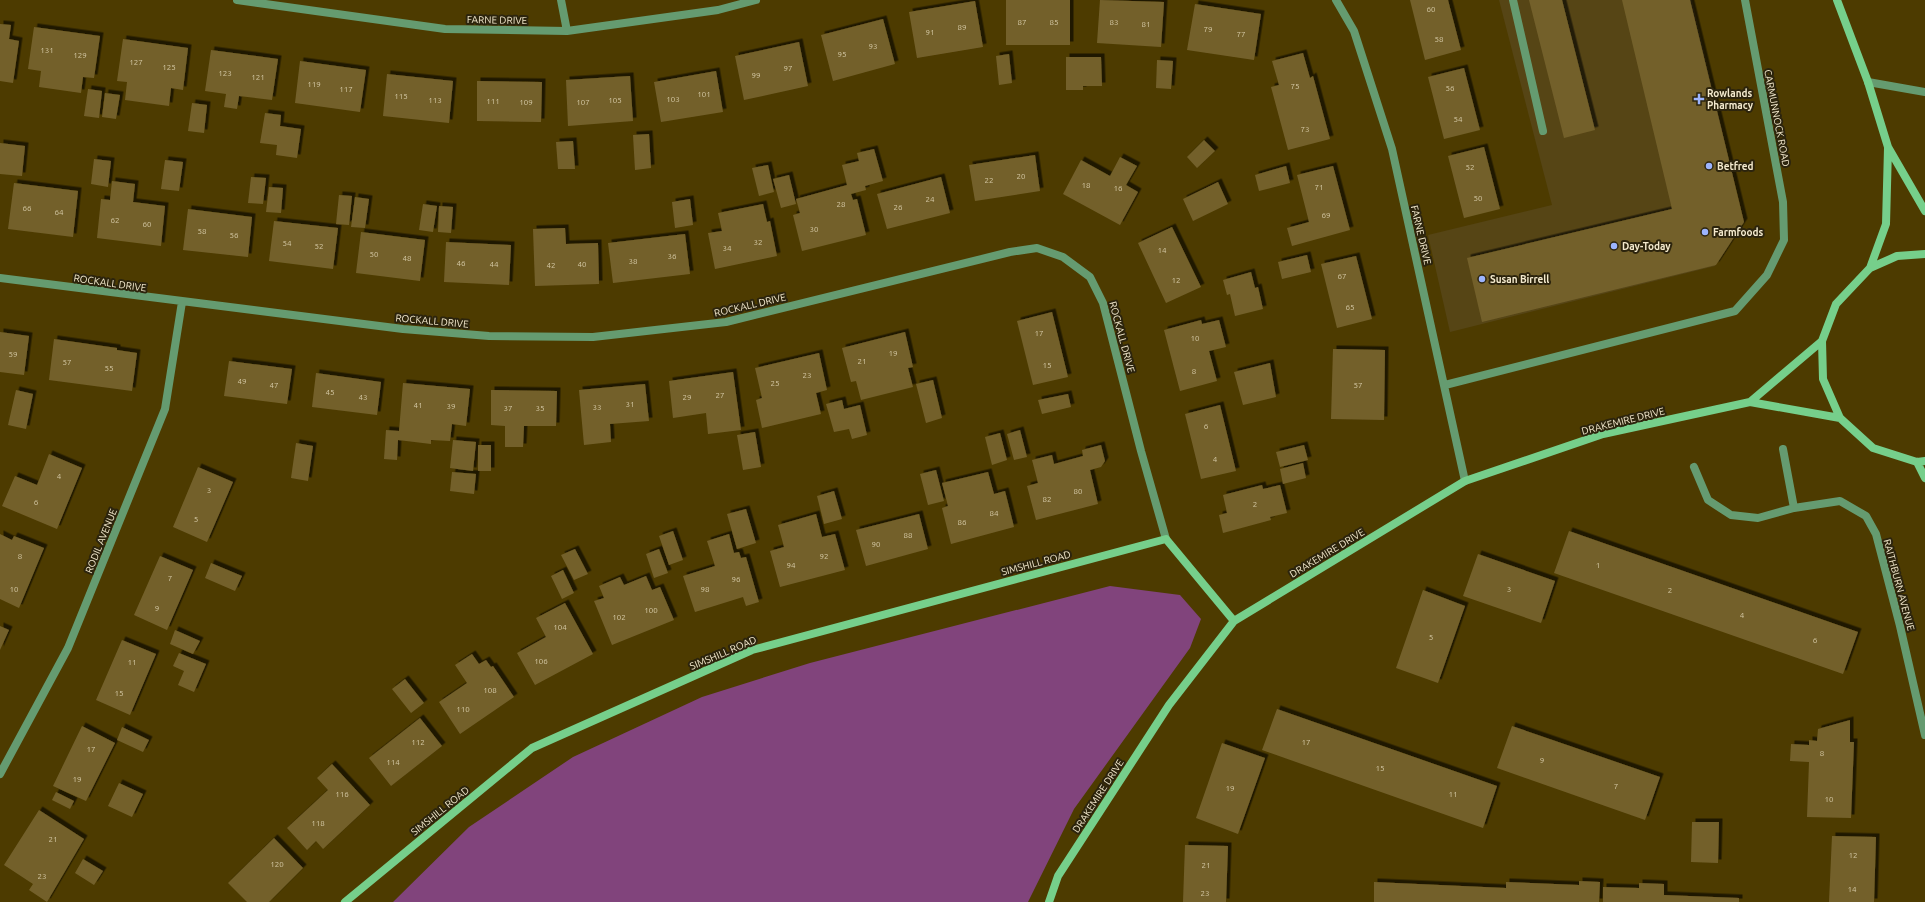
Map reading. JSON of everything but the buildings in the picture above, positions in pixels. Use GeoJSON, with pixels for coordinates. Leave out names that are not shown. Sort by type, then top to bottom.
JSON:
{"type":"FeatureCollection","features":[{"type":"Feature","properties":{"kind":"street","name":"FARNE DRIVE"},"geometry":{"type":"LineString","coordinates":[[237,0],[445,28],[567,31],[718,10],[756,0]]}},
{"type":"Feature","properties":{"kind":"street"},"geometry":{"type":"LineString","coordinates":[[561,0],[567,31]]}},
{"type":"Feature","properties":{"kind":"street","name":"FARNE DRIVE"},"geometry":{"type":"LineString","coordinates":[[1336,0],[1354,31],[1392,149],[1465,481]]}},
{"type":"Feature","properties":{"kind":"street"},"geometry":{"type":"LineString","coordinates":[[1513,0],[1543,131]]}},
{"type":"Feature","properties":{"kind":"street","name":"CARMUNNOCK ROAD"},"geometry":{"type":"LineString","coordinates":[[1445,385],[1735,310],[1767,275],[1784,240],[1783,202],[1745,0]]}},
{"type":"Feature","properties":{"kind":"street"},"geometry":{"type":"LineString","coordinates":[[1837,0],[1868,82],[1888,147],[1925,211]]}},
{"type":"Feature","properties":{"kind":"street"},"geometry":{"type":"LineString","coordinates":[[1868,82],[1925,92]]}},
{"type":"Feature","properties":{"kind":"street"},"geometry":{"type":"LineString","coordinates":[[1870,268],[1886,224],[1888,147]]}},
{"type":"Feature","properties":{"kind":"street","name":"ROCKALL DRIVE"},"geometry":{"type":"LineString","coordinates":[[0,278],[403,329],[474,335],[593,337],[726,322],[1010,252],[1037,248],[1063,257],[1090,277],[1103,303],[1141,451],[1166,539],[1234,622]]}},
{"type":"Feature","properties":{"kind":"street"},"geometry":{"type":"LineString","coordinates":[[1925,254],[1897,256],[1870,268],[1836,304],[1822,341],[1823,379],[1840,418],[1873,448],[1921,461],[1925,478]]}},
{"type":"Feature","properties":{"kind":"street","name":"RODIL AVENUE"},"geometry":{"type":"LineString","coordinates":[[0,774],[68,648],[165,409],[182,302]]}},
{"type":"Feature","properties":{"kind":"street","name":"DRAKEMIRE DRIVE"},"geometry":{"type":"LineString","coordinates":[[1750,402],[1822,341]]}},
{"type":"Feature","properties":{"kind":"street","name":"DRAKEMIRE DRIVE"},"geometry":{"type":"LineString","coordinates":[[1049,902],[1058,876],[1168,705],[1234,622],[1465,481],[1603,434],[1750,402],[1840,418]]}},
{"type":"Feature","properties":{"kind":"street"},"geometry":{"type":"LineString","coordinates":[[1783,449],[1794,508]]}},
{"type":"Feature","properties":{"kind":"street","name":"RAITHBURN AVENUE"},"geometry":{"type":"LineString","coordinates":[[1694,467],[1708,500],[1731,515],[1758,518],[1794,508],[1840,502],[1866,516],[1876,534],[1900,626],[1925,735]]}},
{"type":"Feature","properties":{"kind":"street","name":"SIMSHILL ROAD"},"geometry":{"type":"LineString","coordinates":[[345,902],[532,748],[745,653],[1166,539]]}},
{"type":"Feature","properties":{"kind":"shaded area"},"geometry":{"type":"Polygon","coordinates":[[[1499,0],[1692,0],[1734,180],[1715,266],[1450,332],[1428,235],[1552,205],[1499,0]]]}},
{"type":"Feature","properties":{"kind":"shaded area"},"geometry":{"type":"Polygon","coordinates":[[[1110,586],[1180,595],[1201,619],[1190,648],[1074,809],[1028,902],[393,902],[469,827],[573,757],[702,697],[810,663],[1110,586]]]}},
{"type":"Feature","properties":{"kind":"place","name":"Rowlands Pharmacy"},"geometry":{"type":"Point","coordinates":[1699,99]}},
{"type":"Feature","properties":{"kind":"place","name":"Betfred"},"geometry":{"type":"Point","coordinates":[1709,166]}},
{"type":"Feature","properties":{"kind":"place","name":"Farmfoods"},"geometry":{"type":"Point","coordinates":[1705,232]}},
{"type":"Feature","properties":{"kind":"place","name":"Day-Today"},"geometry":{"type":"Point","coordinates":[1614,246]}},
{"type":"Feature","properties":{"kind":"place","name":"Susan Birrell"},"geometry":{"type":"Point","coordinates":[1482,279]}}]}
